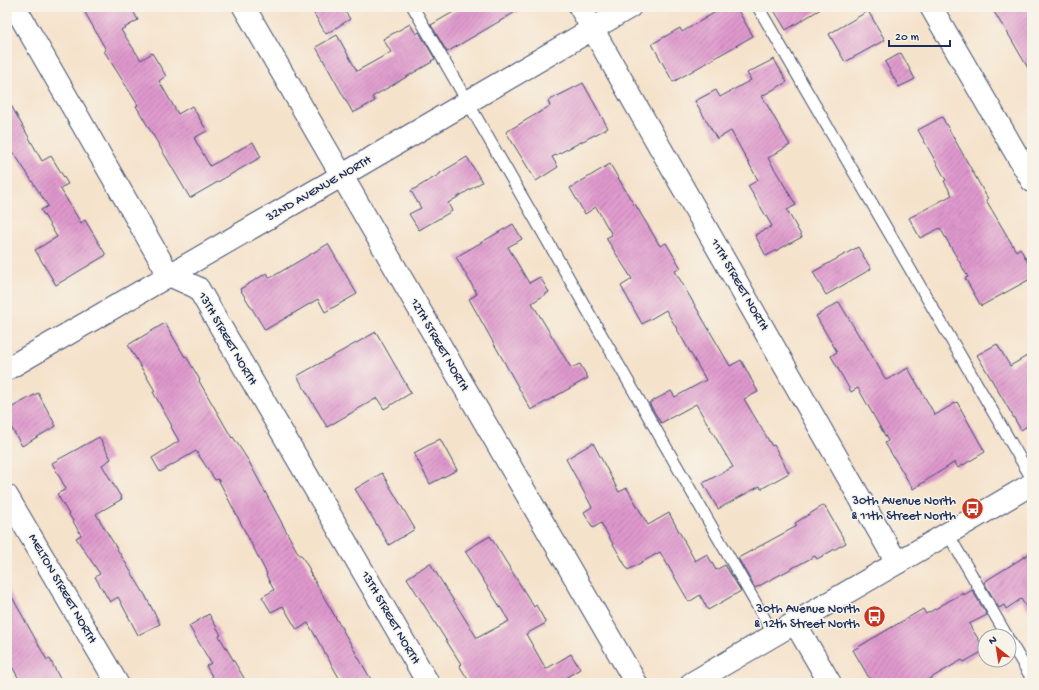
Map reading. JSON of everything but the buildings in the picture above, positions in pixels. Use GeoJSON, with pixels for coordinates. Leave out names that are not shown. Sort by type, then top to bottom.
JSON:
{"type":"FeatureCollection","features":[{"type":"Feature","properties":{"kind":"street"},"geometry":{"type":"LineString","coordinates":[[15,7],[169,275]]}},
{"type":"Feature","properties":{"kind":"street","name":"12TH STREET NORTH"},"geometry":{"type":"LineString","coordinates":[[244,7],[636,683]]}},
{"type":"Feature","properties":{"kind":"street","name":"11TH STREET NORTH"},"geometry":{"type":"LineString","coordinates":[[580,7],[594,28],[898,563]]}},
{"type":"Feature","properties":{"kind":"street","name":"32ND AVENUE NORTH"},"geometry":{"type":"LineString","coordinates":[[7,369],[630,7]]}},
{"type":"Feature","properties":{"kind":"street"},"geometry":{"type":"LineString","coordinates":[[931,7],[1032,181]]}},
{"type":"Feature","properties":{"kind":"street","name":"13TH STREET NORTH"},"geometry":{"type":"LineString","coordinates":[[169,275],[198,288],[428,683]]}},
{"type":"Feature","properties":{"kind":"street"},"geometry":{"type":"LineString","coordinates":[[692,683],[1032,484]]}},
{"type":"Feature","properties":{"kind":"street","name":"MELTON STREET NORTH"},"geometry":{"type":"LineString","coordinates":[[7,496],[117,683]]}},
{"type":"Feature","properties":{"kind":"street"},"geometry":{"type":"LineString","coordinates":[[795,623],[830,683]]}},
{"type":"Feature","properties":{"kind":"lane"},"geometry":{"type":"LineString","coordinates":[[413,7],[774,635]]}},
{"type":"Feature","properties":{"kind":"lane"},"geometry":{"type":"LineString","coordinates":[[758,7],[1032,479]]}},
{"type":"Feature","properties":{"kind":"lane"},"geometry":{"type":"LineString","coordinates":[[948,534],[1002,628]]}},
{"type":"Feature","properties":{"kind":"lane"},"geometry":{"type":"LineString","coordinates":[[1017,654],[1032,679]]}},
{"type":"Feature","properties":{"kind":"place","name":"30th Avenue North & 11th Street North"},"geometry":{"type":"Point","coordinates":[972,508]}},
{"type":"Feature","properties":{"kind":"place","name":"30th Avenue North & 12th Street North"},"geometry":{"type":"Point","coordinates":[875,616]}}]}
